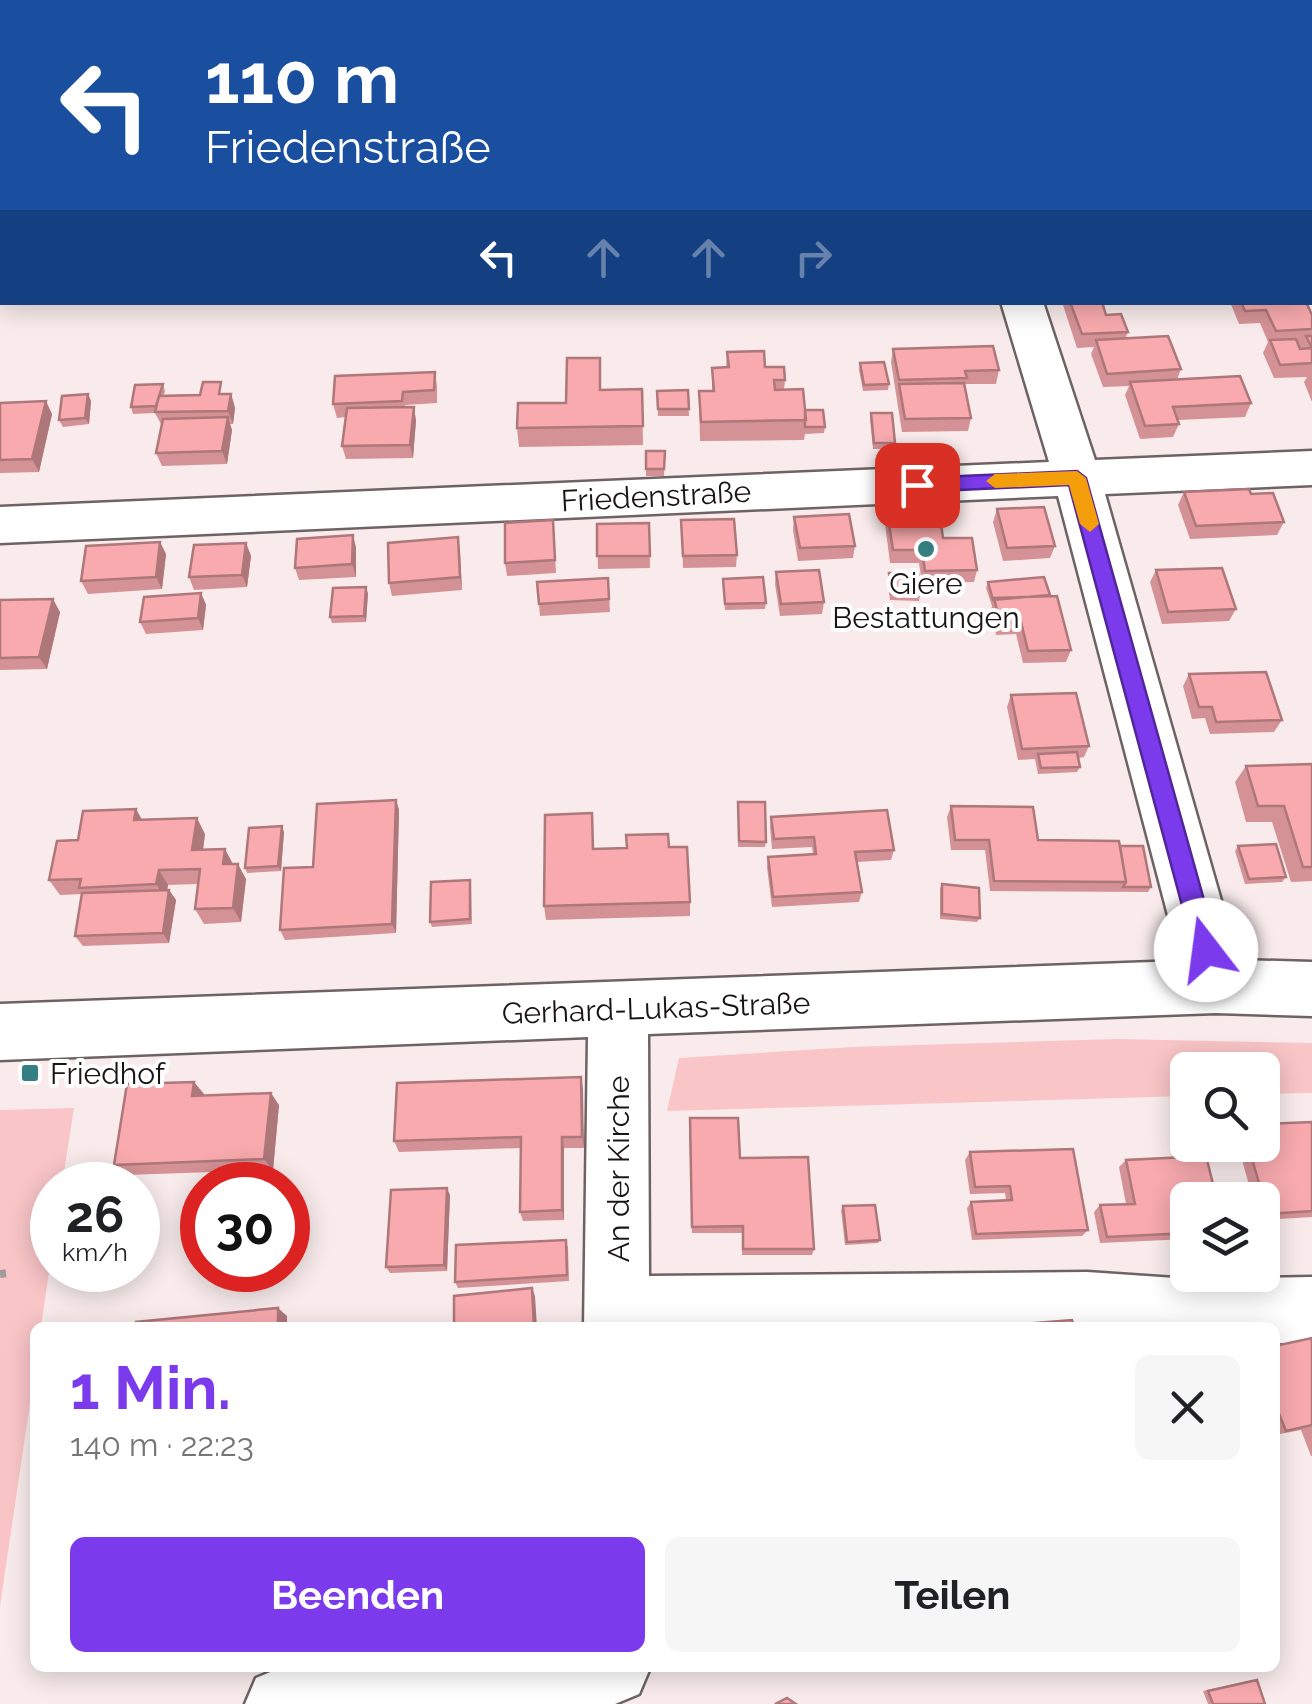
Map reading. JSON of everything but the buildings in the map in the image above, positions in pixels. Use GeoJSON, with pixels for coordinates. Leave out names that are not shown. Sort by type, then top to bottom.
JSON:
{"type":"FeatureCollection","features":[{"type":"Feature","properties":{"kind":"street"},"geometry":{"type":"LineString","coordinates":[[1023,305],[1077,478],[1216,986]]}},
{"type":"Feature","properties":{"kind":"street","name":"Friedenstraße"},"geometry":{"type":"LineString","coordinates":[[0,525],[1312,468]]}},
{"type":"Feature","properties":{"kind":"street","name":"Gerhard-Lukas-Straße"},"geometry":{"type":"LineString","coordinates":[[0,1032],[1216,986],[1312,989]]}},
{"type":"Feature","properties":{"kind":"street","name":"An der Kirche"},"geometry":{"type":"LineString","coordinates":[[617,1318],[618,1010]]}},
{"type":"Feature","properties":{"kind":"street"},"geometry":{"type":"LineString","coordinates":[[617,1318],[1092,1316],[1191,1320],[1312,1310]]}},
{"type":"Feature","properties":{"kind":"street"},"geometry":{"type":"LineString","coordinates":[[282,1704],[577,1672]]}},
{"type":"Feature","properties":{"kind":"street"},"geometry":{"type":"LineString","coordinates":[[614,1672],[615,1704]]}},
{"type":"Feature","properties":{"kind":"shaded area"},"geometry":{"type":"Polygon","coordinates":[[[1118,1039],[1312,1043],[1312,1093],[1280,1094],[1280,1052],[1170,1052],[1170,1096],[667,1111],[679,1058],[853,1047],[1118,1039]]]}},
{"type":"Feature","properties":{"kind":"shaded area"},"geometry":{"type":"Polygon","coordinates":[[[74,1108],[66,1162],[30,1162],[30,1292],[46,1292],[42,1322],[30,1322],[30,1403],[0,1606],[0,1110],[74,1108]]]}},
{"type":"Feature","properties":{"kind":"slow traffic"},"geometry":{"type":"LineString","coordinates":[[995,481],[1077,478],[1090,524]]}},
{"type":"Feature","properties":{"kind":"place","name":"Giere Bestattungen"},"geometry":{"type":"Point","coordinates":[926,549]}},
{"type":"Feature","properties":{"kind":"place","name":"Friedhof"},"geometry":{"type":"Point","coordinates":[30,1073]}},
{"type":"Feature","properties":{"kind":"route"},"geometry":{"type":"LineString","coordinates":[[917,485],[1077,478],[1206,950]]}}]}
